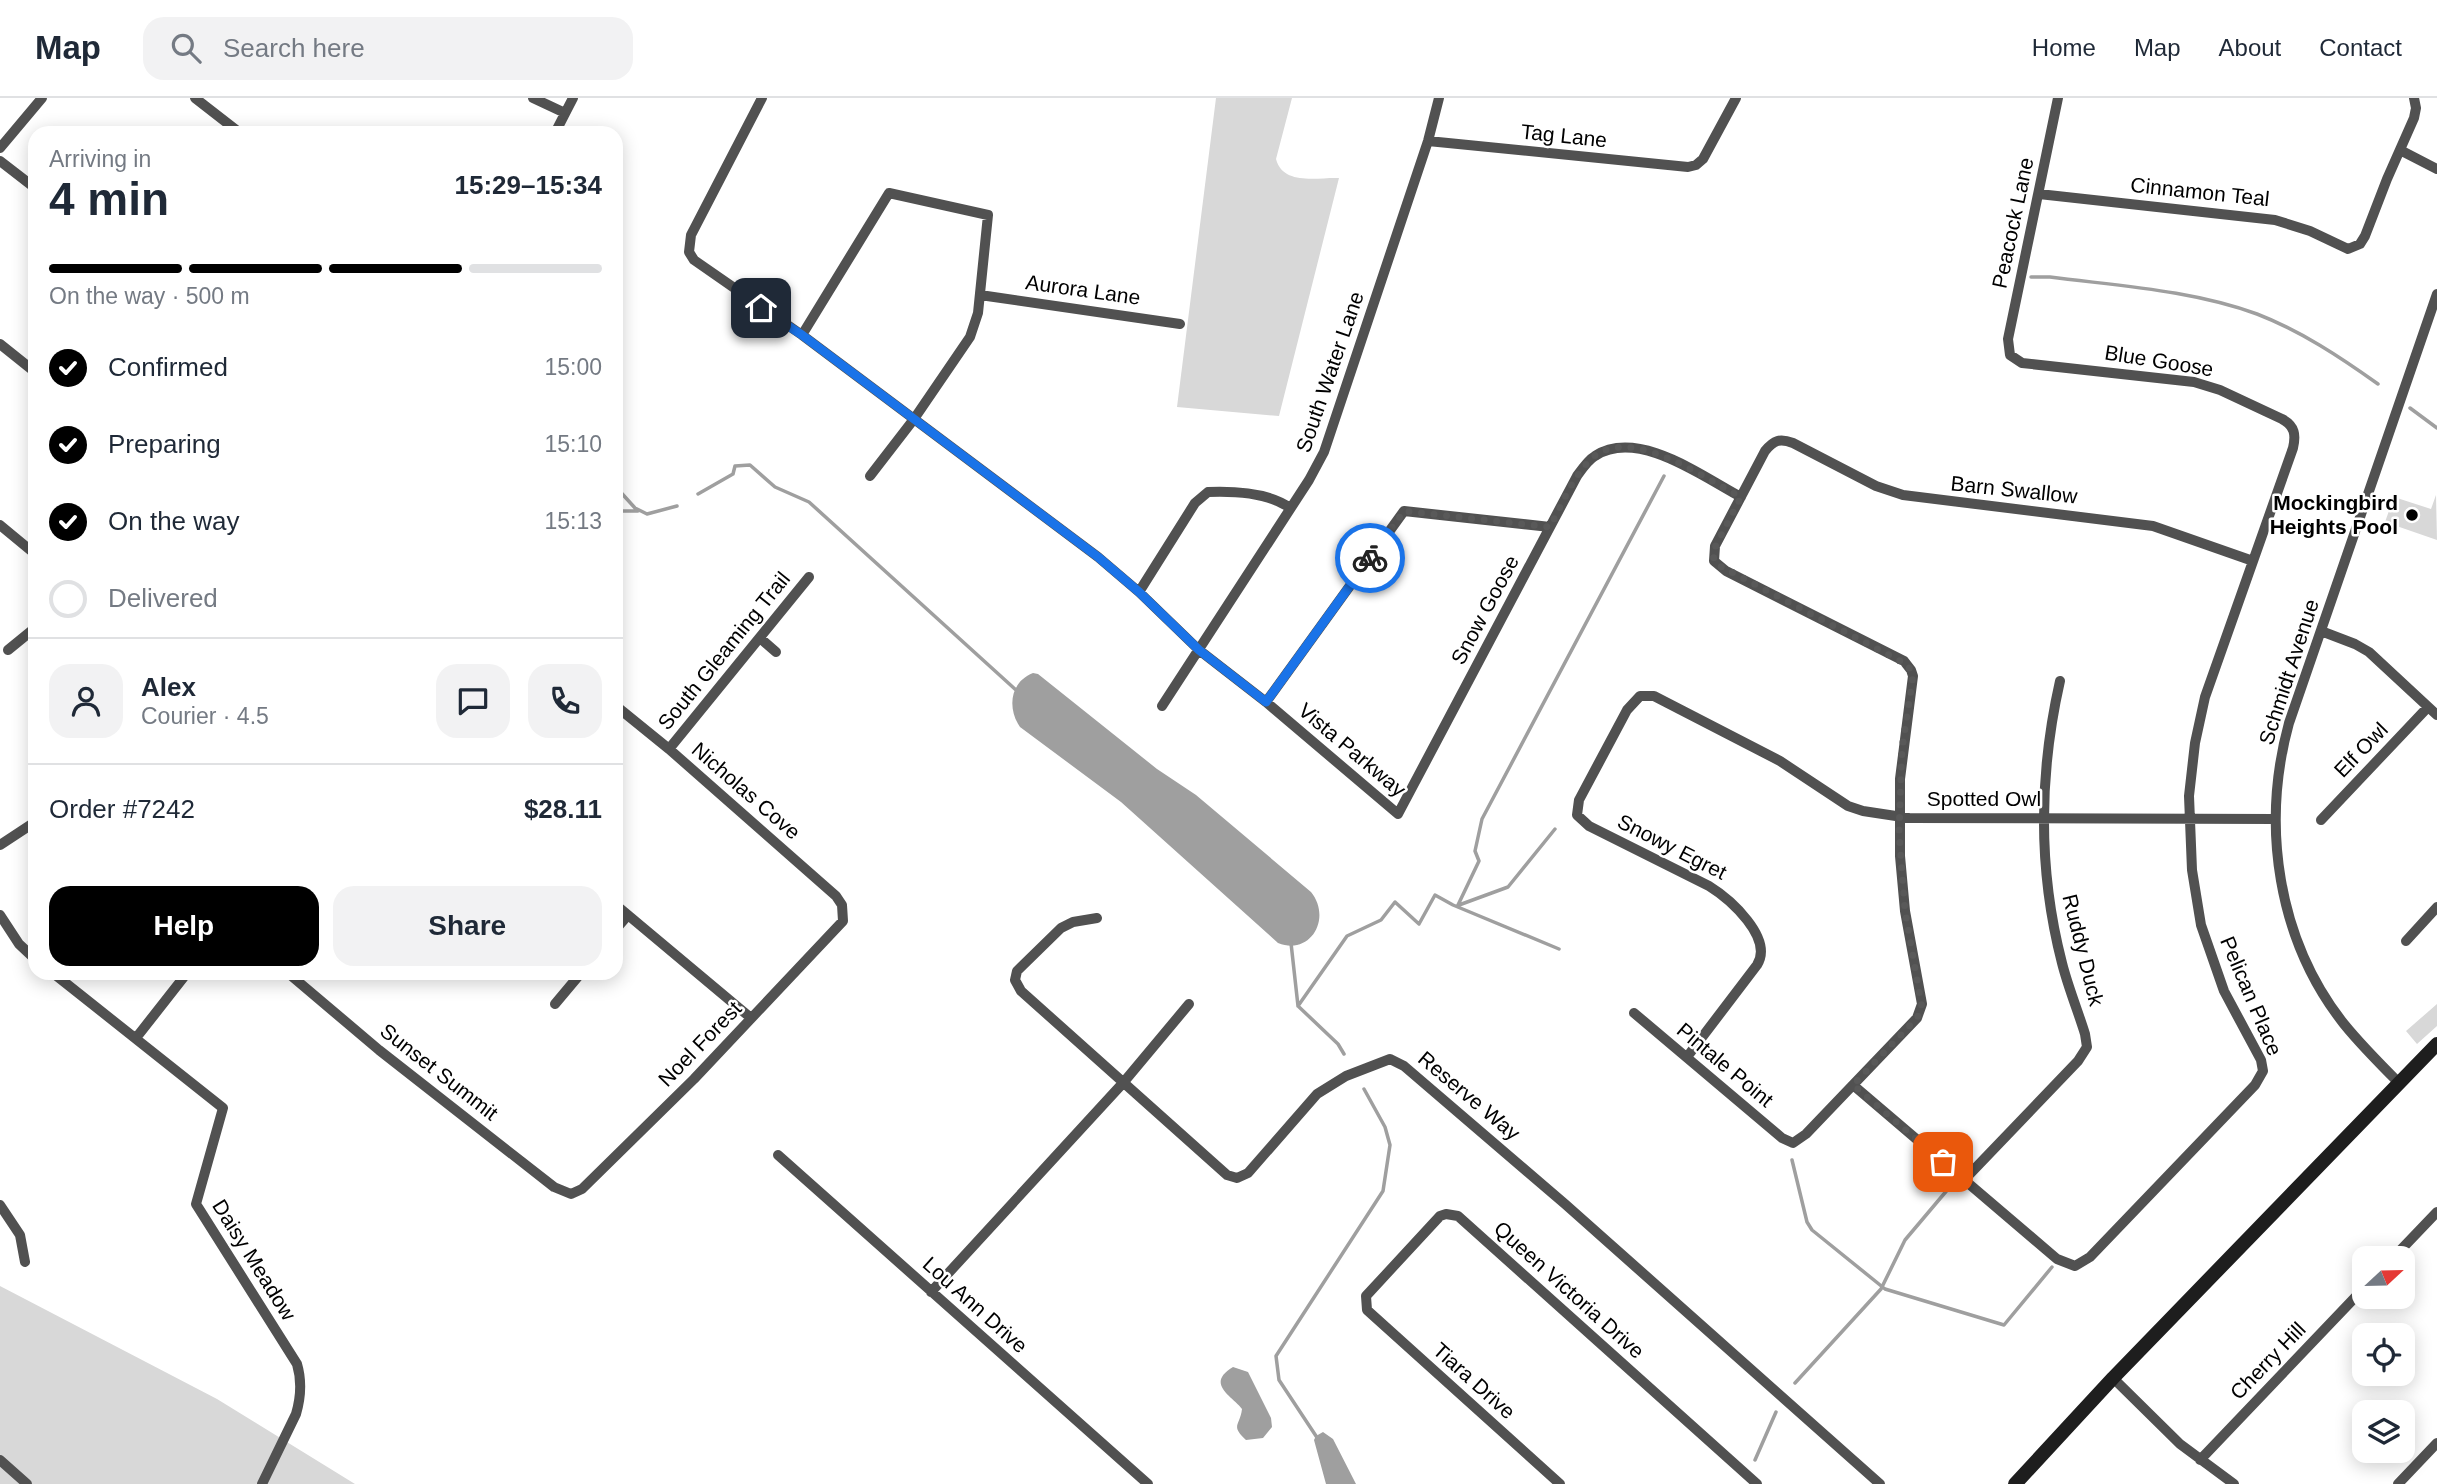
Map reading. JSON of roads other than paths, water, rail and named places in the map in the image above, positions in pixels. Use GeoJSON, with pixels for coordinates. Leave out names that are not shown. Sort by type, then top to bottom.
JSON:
{"type":"FeatureCollection","features":[{"type":"Feature","properties":{"kind":"main road"},"geometry":{"type":"LineString","coordinates":[[2015,1484],[2113,1378],[2437,1044]]}},
{"type":"Feature","properties":{"kind":"street"},"geometry":{"type":"LineString","coordinates":[[0,149],[42,98]]}},
{"type":"Feature","properties":{"kind":"street"},"geometry":{"type":"LineString","coordinates":[[195,98],[231,126]]}},
{"type":"Feature","properties":{"kind":"street"},"geometry":{"type":"LineString","coordinates":[[533,98],[565,113]]}},
{"type":"Feature","properties":{"kind":"street"},"geometry":{"type":"LineString","coordinates":[[558,126],[573,98]]}},
{"type":"Feature","properties":{"kind":"street","name":"Vista Parkway"},"geometry":{"type":"LineString","coordinates":[[762,98],[691,235],[690,252],[700,266],[802,335],[1098,557],[1199,650],[1266,702],[1398,814]]}},
{"type":"Feature","properties":{"kind":"street","name":"South Water Lane"},"geometry":{"type":"LineString","coordinates":[[1162,706],[1309,480],[1324,452],[1428,141],[1439,98]]}},
{"type":"Feature","properties":{"kind":"street","name":"Tag Lane"},"geometry":{"type":"LineString","coordinates":[[1428,141],[1679,167],[1696,165],[1708,151],[1736,98]]}},
{"type":"Feature","properties":{"kind":"street","name":"Peacock Lane"},"geometry":{"type":"LineString","coordinates":[[2010,355],[2008,338],[2058,98]]}},
{"type":"Feature","properties":{"kind":"street"},"geometry":{"type":"LineString","coordinates":[[2415,98],[2414,118],[2400,150],[2437,169]]}},
{"type":"Feature","properties":{"kind":"street","name":"Cinnamon Teal"},"geometry":{"type":"LineString","coordinates":[[2039,194],[2275,220],[2339,246],[2352,248],[2360,244],[2365,236],[2400,150]]}},
{"type":"Feature","properties":{"kind":"street"},"geometry":{"type":"LineString","coordinates":[[0,161],[28,183]]}},
{"type":"Feature","properties":{"kind":"street"},"geometry":{"type":"LineString","coordinates":[[802,335],[889,194],[988,215],[978,313],[970,337],[914,419],[870,476]]}},
{"type":"Feature","properties":{"kind":"street","name":"Schmidt Avenue"},"geometry":{"type":"LineString","coordinates":[[2399,1083],[2343,1023],[2306,961],[2291,921],[2281,882],[2275,820],[2278,774],[2285,738],[2437,294]]}},
{"type":"Feature","properties":{"kind":"street","name":"Aurora Lane"},"geometry":{"type":"LineString","coordinates":[[980,295],[1180,324]]}},
{"type":"Feature","properties":{"kind":"street"},"geometry":{"type":"LineString","coordinates":[[0,344],[28,366]]}},
{"type":"Feature","properties":{"kind":"street","name":"Blue Goose"},"geometry":{"type":"LineString","coordinates":[[2010,355],[2022,363],[2194,382],[2220,390],[2282,419],[2294,430]]}},
{"type":"Feature","properties":{"kind":"street","name":"Pelican Place"},"geometry":{"type":"LineString","coordinates":[[1964,1180],[2057,1259],[2075,1266],[2090,1256],[2261,1076],[2261,1060],[2224,990],[2201,925],[2192,870],[2188,819],[2192,764],[2201,715],[2293,448],[2294,430]]}},
{"type":"Feature","properties":{"kind":"street","name":"Barn Swallow"},"geometry":{"type":"LineString","coordinates":[[1741,497],[1765,451],[1777,440],[1793,443],[1876,486],[1903,495],[2153,526],[2253,561]]}},
{"type":"Feature","properties":{"kind":"street","name":"Snow Goose"},"geometry":{"type":"LineString","coordinates":[[1398,814],[1577,476],[1594,456],[1613,448],[1640,448],[1661,455],[1741,497]]}},
{"type":"Feature","properties":{"kind":"street"},"geometry":{"type":"LineString","coordinates":[[1139,592],[1195,503],[1208,492],[1264,496],[1278,500],[1290,508]]}},
{"type":"Feature","properties":{"kind":"street"},"geometry":{"type":"LineString","coordinates":[[1741,497],[1715,546],[1714,561],[1726,571],[1904,661],[1911,670],[1912,682],[1902,749],[1899,817],[1905,911],[1922,1008],[1917,1018],[1853,1085],[1964,1180]]}},
{"type":"Feature","properties":{"kind":"street"},"geometry":{"type":"LineString","coordinates":[[1266,702],[1404,511],[1550,527]]}},
{"type":"Feature","properties":{"kind":"street"},"geometry":{"type":"LineString","coordinates":[[0,525],[28,548]]}},
{"type":"Feature","properties":{"kind":"street","name":"South Gleaming Trail"},"geometry":{"type":"LineString","coordinates":[[668,749],[809,577]]}},
{"type":"Feature","properties":{"kind":"street"},"geometry":{"type":"LineString","coordinates":[[2321,631],[2369,652],[2437,715]]}},
{"type":"Feature","properties":{"kind":"street"},"geometry":{"type":"LineString","coordinates":[[8,650],[28,634]]}},
{"type":"Feature","properties":{"kind":"street"},"geometry":{"type":"LineString","coordinates":[[760,638],[776,652]]}},
{"type":"Feature","properties":{"kind":"street","name":"Ruddy Duck"},"geometry":{"type":"LineString","coordinates":[[1964,1180],[2078,1060],[2087,1047],[2064,971],[2050,907],[2044,819],[2048,745],[2060,681]]}},
{"type":"Feature","properties":{"kind":"street","name":"Spotted Owl"},"geometry":{"type":"LineString","coordinates":[[1577,815],[1579,800],[1630,705],[1640,696],[1654,696],[1765,753],[1848,806],[1899,817],[2275,820]]}},
{"type":"Feature","properties":{"kind":"street","name":"Elf Owl"},"geometry":{"type":"LineString","coordinates":[[2321,820],[2428,707]]}},
{"type":"Feature","properties":{"kind":"street","name":"Nicholas Cove"},"geometry":{"type":"LineString","coordinates":[[623,712],[836,897],[843,911]]}},
{"type":"Feature","properties":{"kind":"street","name":"Snowy Egret"},"geometry":{"type":"LineString","coordinates":[[1577,815],[1589,826],[1720,893],[1738,908],[1758,940],[1761,948],[1760,961],[1687,1057]]}},
{"type":"Feature","properties":{"kind":"street"},"geometry":{"type":"LineString","coordinates":[[0,845],[28,826]]}},
{"type":"Feature","properties":{"kind":"street"},"geometry":{"type":"LineString","coordinates":[[2406,940],[2437,907]]}},
{"type":"Feature","properties":{"kind":"street"},"geometry":{"type":"LineString","coordinates":[[623,911],[751,1018]]}},
{"type":"Feature","properties":{"kind":"street","name":"Noel Forest"},"geometry":{"type":"LineString","coordinates":[[571,1194],[587,1185],[694,1079],[841,926],[843,911]]}},
{"type":"Feature","properties":{"kind":"street"},"geometry":{"type":"LineString","coordinates":[[0,915],[19,944],[28,952]]}},
{"type":"Feature","properties":{"kind":"street"},"geometry":{"type":"LineString","coordinates":[[623,921],[628,915]]}},
{"type":"Feature","properties":{"kind":"street","name":"Reserve Way"},"geometry":{"type":"LineString","coordinates":[[1097,918],[1073,922],[1062,928],[1017,971],[1015,980],[1021,991],[1227,1175],[1237,1178],[1248,1173],[1317,1094],[1346,1076],[1390,1059],[1404,1066],[1565,1204],[1880,1484]]}},
{"type":"Feature","properties":{"kind":"street","name":"Daisy Meadow"},"geometry":{"type":"LineString","coordinates":[[62,980],[223,1108],[195,1204],[297,1364],[300,1375],[300,1402],[262,1484]]}},
{"type":"Feature","properties":{"kind":"street"},"geometry":{"type":"LineString","coordinates":[[136,1038],[182,980]]}},
{"type":"Feature","properties":{"kind":"street","name":"Sunset Summit"},"geometry":{"type":"LineString","coordinates":[[296,980],[379,1050],[559,1190],[571,1194]]}},
{"type":"Feature","properties":{"kind":"street"},"geometry":{"type":"LineString","coordinates":[[555,1004],[575,980]]}},
{"type":"Feature","properties":{"kind":"street"},"geometry":{"type":"LineString","coordinates":[[931,1292],[1123,1083],[1189,1004]]}},
{"type":"Feature","properties":{"kind":"street","name":"Pintale Point"},"geometry":{"type":"LineString","coordinates":[[1634,1013],[1782,1138],[1793,1143],[1802,1139],[1853,1085]]}},
{"type":"Feature","properties":{"kind":"street","name":"Lou Ann Drive"},"geometry":{"type":"LineString","coordinates":[[778,1155],[1148,1484]]}},
{"type":"Feature","properties":{"kind":"street"},"geometry":{"type":"LineString","coordinates":[[0,1205],[20,1235],[25,1262]]}},
{"type":"Feature","properties":{"kind":"street","name":"Queen Victoria Drive"},"geometry":{"type":"LineString","coordinates":[[1365,1305],[1366,1296],[1435,1220],[1452,1214],[1757,1484]]}},
{"type":"Feature","properties":{"kind":"street"},"geometry":{"type":"LineString","coordinates":[[2406,1246],[2435,1218]]}},
{"type":"Feature","properties":{"kind":"street","name":"Cherry Hill"},"geometry":{"type":"LineString","coordinates":[[2200,1460],[2352,1301]]}},
{"type":"Feature","properties":{"kind":"street","name":"Tiara Drive"},"geometry":{"type":"LineString","coordinates":[[1365,1305],[1370,1313],[1560,1484]]}},
{"type":"Feature","properties":{"kind":"street"},"geometry":{"type":"LineString","coordinates":[[2113,1378],[2166,1431],[2234,1484]]}},
{"type":"Feature","properties":{"kind":"street"},"geometry":{"type":"LineString","coordinates":[[2398,1484],[2437,1443]]}},
{"type":"Feature","properties":{"kind":"street"},"geometry":{"type":"LineString","coordinates":[[0,1460],[27,1484]]}},
{"type":"Feature","properties":{"kind":"waterway"},"geometry":{"type":"LineString","coordinates":[[2031,277],[2155,290],[2232,306],[2257,314],[2305,336],[2378,384]]}},
{"type":"Feature","properties":{"kind":"waterway"},"geometry":{"type":"LineString","coordinates":[[2410,408],[2437,428]]}},
{"type":"Feature","properties":{"kind":"waterway"},"geometry":{"type":"LineString","coordinates":[[698,494],[733,474],[735,466],[750,465],[775,487],[809,502],[1016,690]]}},
{"type":"Feature","properties":{"kind":"waterway"},"geometry":{"type":"LineString","coordinates":[[1458,905],[1479,861],[1475,851],[1482,819],[1664,476]]}},
{"type":"Feature","properties":{"kind":"waterway"},"geometry":{"type":"LineString","coordinates":[[623,495],[635,508],[647,514],[677,506]]}},
{"type":"Feature","properties":{"kind":"waterway"},"geometry":{"type":"LineString","coordinates":[[623,511],[638,511]]}},
{"type":"Feature","properties":{"kind":"waterway"},"geometry":{"type":"LineString","coordinates":[[1459,905],[1508,887],[1555,829]]}},
{"type":"Feature","properties":{"kind":"waterway"},"geometry":{"type":"LineString","coordinates":[[1344,1054],[1338,1044],[1298,1006],[1347,936],[1381,920],[1395,902],[1419,924],[1435,895],[1559,949]]}},
{"type":"Feature","properties":{"kind":"waterway"},"geometry":{"type":"LineString","coordinates":[[1291,943],[1298,1006]]}},
{"type":"Feature","properties":{"kind":"waterway"},"geometry":{"type":"LineString","coordinates":[[1318,1439],[1279,1380],[1276,1356],[1383,1191],[1390,1145],[1385,1127],[1364,1089]]}},
{"type":"Feature","properties":{"kind":"waterway"},"geometry":{"type":"LineString","coordinates":[[1792,1160],[1807,1222],[1812,1230],[1885,1289],[2004,1325],[2052,1267]]}},
{"type":"Feature","properties":{"kind":"waterway"},"geometry":{"type":"LineString","coordinates":[[1795,1383],[1881,1289],[1905,1240],[1954,1182]]}},
{"type":"Feature","properties":{"kind":"waterway"},"geometry":{"type":"LineString","coordinates":[[1755,1460],[1776,1412]]}},
{"type":"Feature","properties":{"kind":"place","name":"Mockingbird Heights Pool"},"geometry":{"type":"Point","coordinates":[2412,515]}}]}
